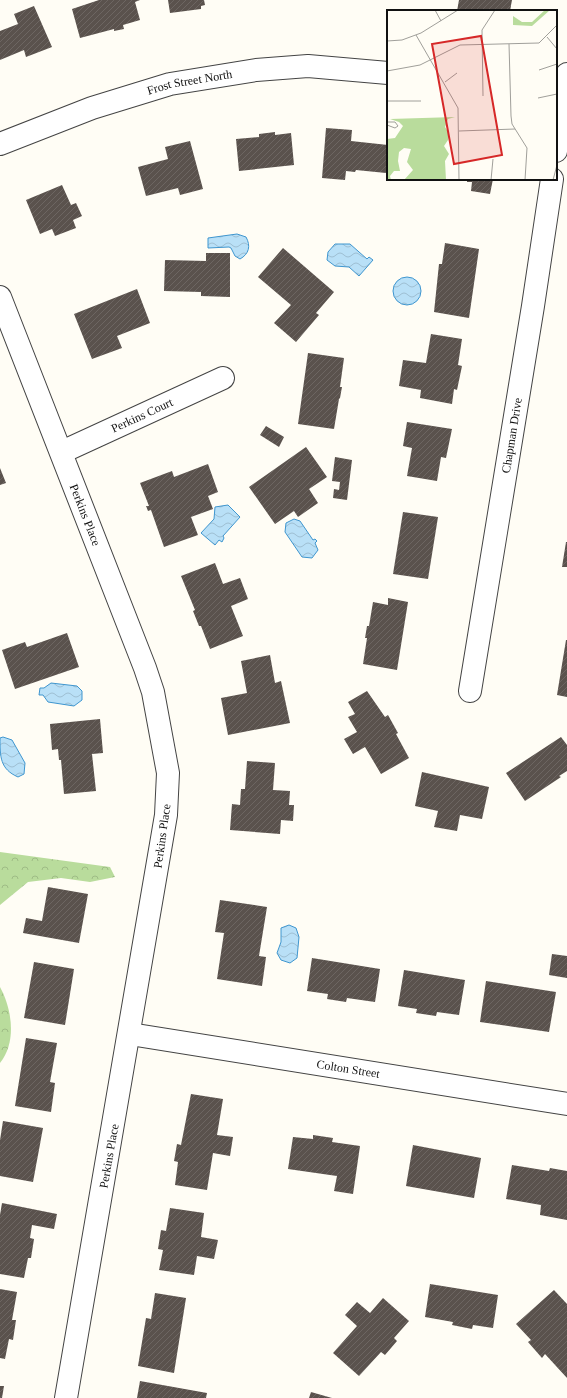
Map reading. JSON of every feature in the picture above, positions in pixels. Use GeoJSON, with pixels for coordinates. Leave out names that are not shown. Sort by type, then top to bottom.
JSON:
{"type":"FeatureCollection","features":[{"type":"Feature","properties":{"kind":"street","name":"Frost Street North"},"geometry":{"type":"LineString","coordinates":[[0,144],[92,108],[170,84],[256,70],[308,66],[387,73]]}},
{"type":"Feature","properties":{"kind":"street"},"geometry":{"type":"LineString","coordinates":[[557,142],[562,98],[567,74]]}},
{"type":"Feature","properties":{"kind":"street","name":"Chapman Drive"},"geometry":{"type":"LineString","coordinates":[[470,691],[533,306],[552,180]]}},
{"type":"Feature","properties":{"kind":"street","name":"Perkins Place"},"geometry":{"type":"LineString","coordinates":[[0,297],[146,668],[153,692],[168,773],[166,815],[130,1034],[66,1398]]}},
{"type":"Feature","properties":{"kind":"street","name":"Perkins Court"},"geometry":{"type":"LineString","coordinates":[[62,452],[223,378]]}},
{"type":"Feature","properties":{"kind":"street","name":"Colton Street"},"geometry":{"type":"LineString","coordinates":[[130,1034],[567,1104]]}},
{"type":"Feature","properties":{"kind":"green space"},"geometry":{"type":"Polygon","coordinates":[[[0,852],[110,867],[115,877],[90,882],[61,878],[28,882],[0,905],[0,852]]]}},
{"type":"Feature","properties":{"kind":"green space"},"geometry":{"type":"Polygon","coordinates":[[[0,987],[10,1015],[11,1036],[5,1055],[0,1063],[0,987]]]}},
{"type":"Feature","properties":{"kind":"water"},"geometry":{"type":"Polygon","coordinates":[[[237,234],[246,237],[249,247],[245,255],[240,259],[235,256],[229,247],[208,248],[208,238],[237,234]]]}},
{"type":"Feature","properties":{"kind":"water"},"geometry":{"type":"Polygon","coordinates":[[[335,244],[350,244],[367,259],[369,257],[373,260],[359,276],[349,267],[335,266],[327,260],[328,252],[335,244]]]}},
{"type":"Feature","properties":{"kind":"water"},"geometry":{"type":"Polygon","coordinates":[[[407,277],[413,278],[417,281],[420,285],[420,297],[417,301],[413,304],[407,305],[401,304],[397,301],[394,297],[393,291],[394,285],[397,281],[401,278],[407,277]]]}},
{"type":"Feature","properties":{"kind":"water"},"geometry":{"type":"Polygon","coordinates":[[[228,505],[240,517],[223,536],[224,538],[222,542],[219,540],[215,545],[201,533],[214,519],[215,507],[228,505]]]}},
{"type":"Feature","properties":{"kind":"water"},"geometry":{"type":"Polygon","coordinates":[[[294,519],[300,521],[313,540],[315,539],[317,541],[315,543],[318,550],[312,558],[302,557],[285,532],[286,523],[294,519]]]}},
{"type":"Feature","properties":{"kind":"water"},"geometry":{"type":"Polygon","coordinates":[[[51,683],[77,686],[82,691],[82,700],[74,706],[48,702],[43,695],[39,695],[40,688],[44,688],[51,683]]]}},
{"type":"Feature","properties":{"kind":"water"},"geometry":{"type":"Polygon","coordinates":[[[3,737],[12,740],[25,763],[24,774],[18,777],[12,774],[2,762],[0,738],[3,737]]]}},
{"type":"Feature","properties":{"kind":"water"},"geometry":{"type":"Polygon","coordinates":[[[289,925],[296,928],[299,937],[297,958],[290,963],[281,960],[277,953],[281,942],[281,928],[289,925]]]}},
{"type":"Feature","properties":{"kind":"building"},"geometry":{"type":"Polygon","coordinates":[[[99,0],[140,0],[135,2],[140,20],[123,25],[124,29],[114,31],[114,29],[80,38],[72,9],[99,0]]]}},
{"type":"Feature","properties":{"kind":"building"},"geometry":{"type":"Polygon","coordinates":[[[168,0],[204,0],[205,5],[201,6],[201,9],[170,13],[168,0]]]}},
{"type":"Feature","properties":{"kind":"building"},"geometry":{"type":"Polygon","coordinates":[[[459,0],[512,0],[510,10],[457,10],[459,0]]]}},
{"type":"Feature","properties":{"kind":"building"},"geometry":{"type":"Polygon","coordinates":[[[34,6],[52,47],[26,57],[24,50],[0,60],[0,31],[18,24],[14,14],[34,6]]]}},
{"type":"Feature","properties":{"kind":"building"},"geometry":{"type":"Polygon","coordinates":[[[326,128],[352,130],[351,141],[387,145],[386,173],[356,170],[355,172],[346,171],[345,180],[322,178],[326,128]]]}},
{"type":"Feature","properties":{"kind":"building"},"geometry":{"type":"Polygon","coordinates":[[[275,132],[275,135],[291,133],[294,165],[239,171],[236,139],[259,137],[259,134],[275,132]]]}},
{"type":"Feature","properties":{"kind":"building"},"geometry":{"type":"Polygon","coordinates":[[[190,141],[203,189],[180,195],[178,188],[146,196],[138,167],[168,159],[165,147],[190,141]]]}},
{"type":"Feature","properties":{"kind":"building"},"geometry":{"type":"Polygon","coordinates":[[[467,180],[493,180],[490,194],[471,191],[472,182],[467,182],[467,180]]]}},
{"type":"Feature","properties":{"kind":"building"},"geometry":{"type":"Polygon","coordinates":[[[62,185],[71,205],[76,203],[82,216],[73,220],[76,228],[55,236],[52,229],[40,234],[26,200],[62,185]]]}},
{"type":"Feature","properties":{"kind":"building"},"geometry":{"type":"Polygon","coordinates":[[[445,243],[479,249],[469,318],[434,312],[439,264],[442,264],[445,243]]]}},
{"type":"Feature","properties":{"kind":"building"},"geometry":{"type":"Polygon","coordinates":[[[283,248],[334,292],[316,313],[319,315],[296,342],[274,323],[291,305],[258,277],[283,248]]]}},
{"type":"Feature","properties":{"kind":"building"},"geometry":{"type":"Polygon","coordinates":[[[206,253],[230,253],[230,297],[201,296],[201,292],[164,291],[165,260],[206,261],[206,253]]]}},
{"type":"Feature","properties":{"kind":"building"},"geometry":{"type":"Polygon","coordinates":[[[137,289],[150,323],[117,336],[122,348],[92,359],[74,314],[137,289]]]}},
{"type":"Feature","properties":{"kind":"building"},"geometry":{"type":"Polygon","coordinates":[[[431,334],[462,339],[458,365],[462,366],[457,390],[454,389],[452,404],[420,398],[421,390],[399,386],[403,360],[426,363],[431,334]]]}},
{"type":"Feature","properties":{"kind":"building"},"geometry":{"type":"Polygon","coordinates":[[[308,353],[344,358],[340,387],[342,387],[334,429],[298,424],[308,353]]]}},
{"type":"Feature","properties":{"kind":"building"},"geometry":{"type":"Polygon","coordinates":[[[407,422],[452,429],[446,458],[441,457],[437,481],[407,476],[412,448],[403,446],[407,422]]]}},
{"type":"Feature","properties":{"kind":"building"},"geometry":{"type":"Polygon","coordinates":[[[266,426],[284,437],[279,447],[260,435],[266,426]]]}},
{"type":"Feature","properties":{"kind":"building"},"geometry":{"type":"Polygon","coordinates":[[[306,447],[327,477],[309,489],[318,503],[298,517],[294,511],[275,524],[249,487],[306,447]]]}},
{"type":"Feature","properties":{"kind":"building"},"geometry":{"type":"Polygon","coordinates":[[[335,457],[352,460],[347,500],[333,498],[334,489],[339,490],[340,482],[332,481],[335,457]]]}},
{"type":"Feature","properties":{"kind":"building"},"geometry":{"type":"Polygon","coordinates":[[[208,464],[218,492],[208,496],[213,509],[191,517],[198,535],[164,547],[151,510],[148,511],[146,506],[149,506],[140,483],[172,471],[174,477],[208,464]]]}},
{"type":"Feature","properties":{"kind":"building"},"geometry":{"type":"Polygon","coordinates":[[[0,468],[6,483],[0,485],[0,468]]]}},
{"type":"Feature","properties":{"kind":"building"},"geometry":{"type":"Polygon","coordinates":[[[403,512],[438,517],[428,579],[393,574],[403,512]]]}},
{"type":"Feature","properties":{"kind":"building"},"geometry":{"type":"Polygon","coordinates":[[[566,542],[567,567],[562,567],[566,542]]]}},
{"type":"Feature","properties":{"kind":"building"},"geometry":{"type":"Polygon","coordinates":[[[215,563],[223,584],[240,578],[248,599],[231,606],[243,636],[210,649],[193,611],[195,610],[181,576],[215,563]]]}},
{"type":"Feature","properties":{"kind":"building"},"geometry":{"type":"Polygon","coordinates":[[[388,598],[408,602],[397,670],[363,664],[367,638],[365,638],[367,626],[369,626],[373,602],[388,605],[388,598]]]}},
{"type":"Feature","properties":{"kind":"building"},"geometry":{"type":"Polygon","coordinates":[[[67,633],[79,667],[15,689],[2,650],[25,642],[27,647],[67,633]]]}},
{"type":"Feature","properties":{"kind":"building"},"geometry":{"type":"Polygon","coordinates":[[[567,640],[567,697],[557,695],[567,640]]]}},
{"type":"Feature","properties":{"kind":"building"},"geometry":{"type":"Polygon","coordinates":[[[270,655],[275,683],[281,681],[290,723],[228,735],[221,698],[247,693],[241,661],[270,655]]]}},
{"type":"Feature","properties":{"kind":"building"},"geometry":{"type":"Polygon","coordinates":[[[367,691],[385,717],[388,715],[409,758],[381,774],[365,747],[353,754],[344,739],[357,732],[348,717],[355,714],[348,702],[367,691]]]}},
{"type":"Feature","properties":{"kind":"building"},"geometry":{"type":"Polygon","coordinates":[[[100,719],[103,753],[92,754],[96,791],[64,794],[61,760],[59,760],[58,749],[52,750],[50,724],[100,719]]]}},
{"type":"Feature","properties":{"kind":"building"},"geometry":{"type":"Polygon","coordinates":[[[561,737],[567,745],[567,771],[559,776],[561,777],[525,801],[506,773],[561,737]]]}},
{"type":"Feature","properties":{"kind":"building"},"geometry":{"type":"Polygon","coordinates":[[[247,761],[275,763],[273,790],[290,791],[289,805],[294,805],[293,821],[281,820],[280,834],[230,830],[232,804],[240,805],[241,789],[245,789],[247,761]]]}},
{"type":"Feature","properties":{"kind":"building"},"geometry":{"type":"Polygon","coordinates":[[[422,772],[489,787],[482,819],[460,815],[457,831],[434,827],[438,811],[415,806],[422,772]]]}},
{"type":"Feature","properties":{"kind":"building"},"geometry":{"type":"Polygon","coordinates":[[[48,887],[88,894],[79,943],[23,933],[26,918],[42,921],[48,887]]]}},
{"type":"Feature","properties":{"kind":"building"},"geometry":{"type":"Polygon","coordinates":[[[220,900],[267,907],[259,956],[266,957],[262,986],[217,979],[224,933],[215,932],[220,900]]]}},
{"type":"Feature","properties":{"kind":"building"},"geometry":{"type":"Polygon","coordinates":[[[552,954],[567,956],[567,978],[549,975],[552,954]]]}},
{"type":"Feature","properties":{"kind":"building"},"geometry":{"type":"Polygon","coordinates":[[[312,958],[380,969],[375,1002],[347,998],[346,1002],[327,999],[328,994],[307,991],[312,958]]]}},
{"type":"Feature","properties":{"kind":"building"},"geometry":{"type":"Polygon","coordinates":[[[34,962],[74,969],[65,1025],[24,1018],[34,962]]]}},
{"type":"Feature","properties":{"kind":"building"},"geometry":{"type":"Polygon","coordinates":[[[404,970],[465,980],[459,1015],[437,1012],[436,1016],[416,1013],[417,1009],[398,1006],[404,970]]]}},
{"type":"Feature","properties":{"kind":"building"},"geometry":{"type":"Polygon","coordinates":[[[486,981],[556,992],[549,1032],[480,1022],[486,981]]]}},
{"type":"Feature","properties":{"kind":"building"},"geometry":{"type":"Polygon","coordinates":[[[26,1038],[57,1043],[50,1082],[55,1083],[51,1112],[15,1106],[26,1038]]]}},
{"type":"Feature","properties":{"kind":"building"},"geometry":{"type":"Polygon","coordinates":[[[191,1094],[223,1099],[217,1135],[233,1137],[230,1156],[213,1153],[207,1190],[175,1185],[178,1162],[174,1161],[177,1144],[181,1145],[191,1094]]]}},
{"type":"Feature","properties":{"kind":"building"},"geometry":{"type":"Polygon","coordinates":[[[3,1121],[43,1128],[33,1182],[0,1176],[0,1140],[3,1121]]]}},
{"type":"Feature","properties":{"kind":"building"},"geometry":{"type":"Polygon","coordinates":[[[313,1135],[333,1138],[332,1142],[360,1146],[353,1194],[334,1191],[337,1176],[288,1169],[293,1137],[313,1139],[313,1135]]]}},
{"type":"Feature","properties":{"kind":"building"},"geometry":{"type":"Polygon","coordinates":[[[413,1145],[481,1158],[474,1198],[406,1186],[413,1145]]]}},
{"type":"Feature","properties":{"kind":"building"},"geometry":{"type":"Polygon","coordinates":[[[512,1165],[549,1171],[550,1168],[567,1171],[567,1220],[540,1215],[541,1205],[506,1199],[512,1165]]]}},
{"type":"Feature","properties":{"kind":"building"},"geometry":{"type":"Polygon","coordinates":[[[2,1203],[57,1214],[54,1229],[32,1225],[30,1238],[34,1239],[31,1258],[28,1258],[24,1278],[0,1274],[0,1215],[2,1203]]]}},
{"type":"Feature","properties":{"kind":"building"},"geometry":{"type":"Polygon","coordinates":[[[170,1208],[204,1213],[201,1237],[218,1240],[214,1259],[197,1256],[194,1275],[159,1270],[163,1250],[158,1249],[161,1230],[166,1231],[170,1208]]]}},
{"type":"Feature","properties":{"kind":"building"},"geometry":{"type":"Polygon","coordinates":[[[430,1284],[498,1295],[493,1328],[473,1325],[472,1329],[452,1325],[453,1322],[425,1317],[430,1284]]]}},
{"type":"Feature","properties":{"kind":"building"},"geometry":{"type":"Polygon","coordinates":[[[0,1289],[17,1292],[12,1320],[16,1320],[13,1340],[9,1339],[5,1359],[0,1358],[0,1289]]]}},
{"type":"Feature","properties":{"kind":"building"},"geometry":{"type":"Polygon","coordinates":[[[554,1290],[567,1304],[567,1378],[545,1354],[542,1358],[528,1342],[531,1340],[516,1324],[554,1290]]]}},
{"type":"Feature","properties":{"kind":"building"},"geometry":{"type":"Polygon","coordinates":[[[155,1293],[186,1298],[174,1373],[138,1366],[146,1318],[151,1319],[155,1293]]]}},
{"type":"Feature","properties":{"kind":"building"},"geometry":{"type":"Polygon","coordinates":[[[383,1298],[409,1321],[394,1338],[397,1341],[385,1355],[381,1352],[359,1376],[333,1353],[357,1326],[345,1315],[357,1302],[370,1313],[383,1298]]]}},
{"type":"Feature","properties":{"kind":"building"},"geometry":{"type":"Polygon","coordinates":[[[140,1381],[207,1393],[206,1398],[137,1398],[140,1381]]]}},
{"type":"Feature","properties":{"kind":"building"},"geometry":{"type":"Polygon","coordinates":[[[0,1386],[4,1386],[2,1398],[0,1398],[0,1386]]]}},
{"type":"Feature","properties":{"kind":"building"},"geometry":{"type":"Polygon","coordinates":[[[311,1392],[332,1398],[309,1398],[311,1392]]]}}]}
